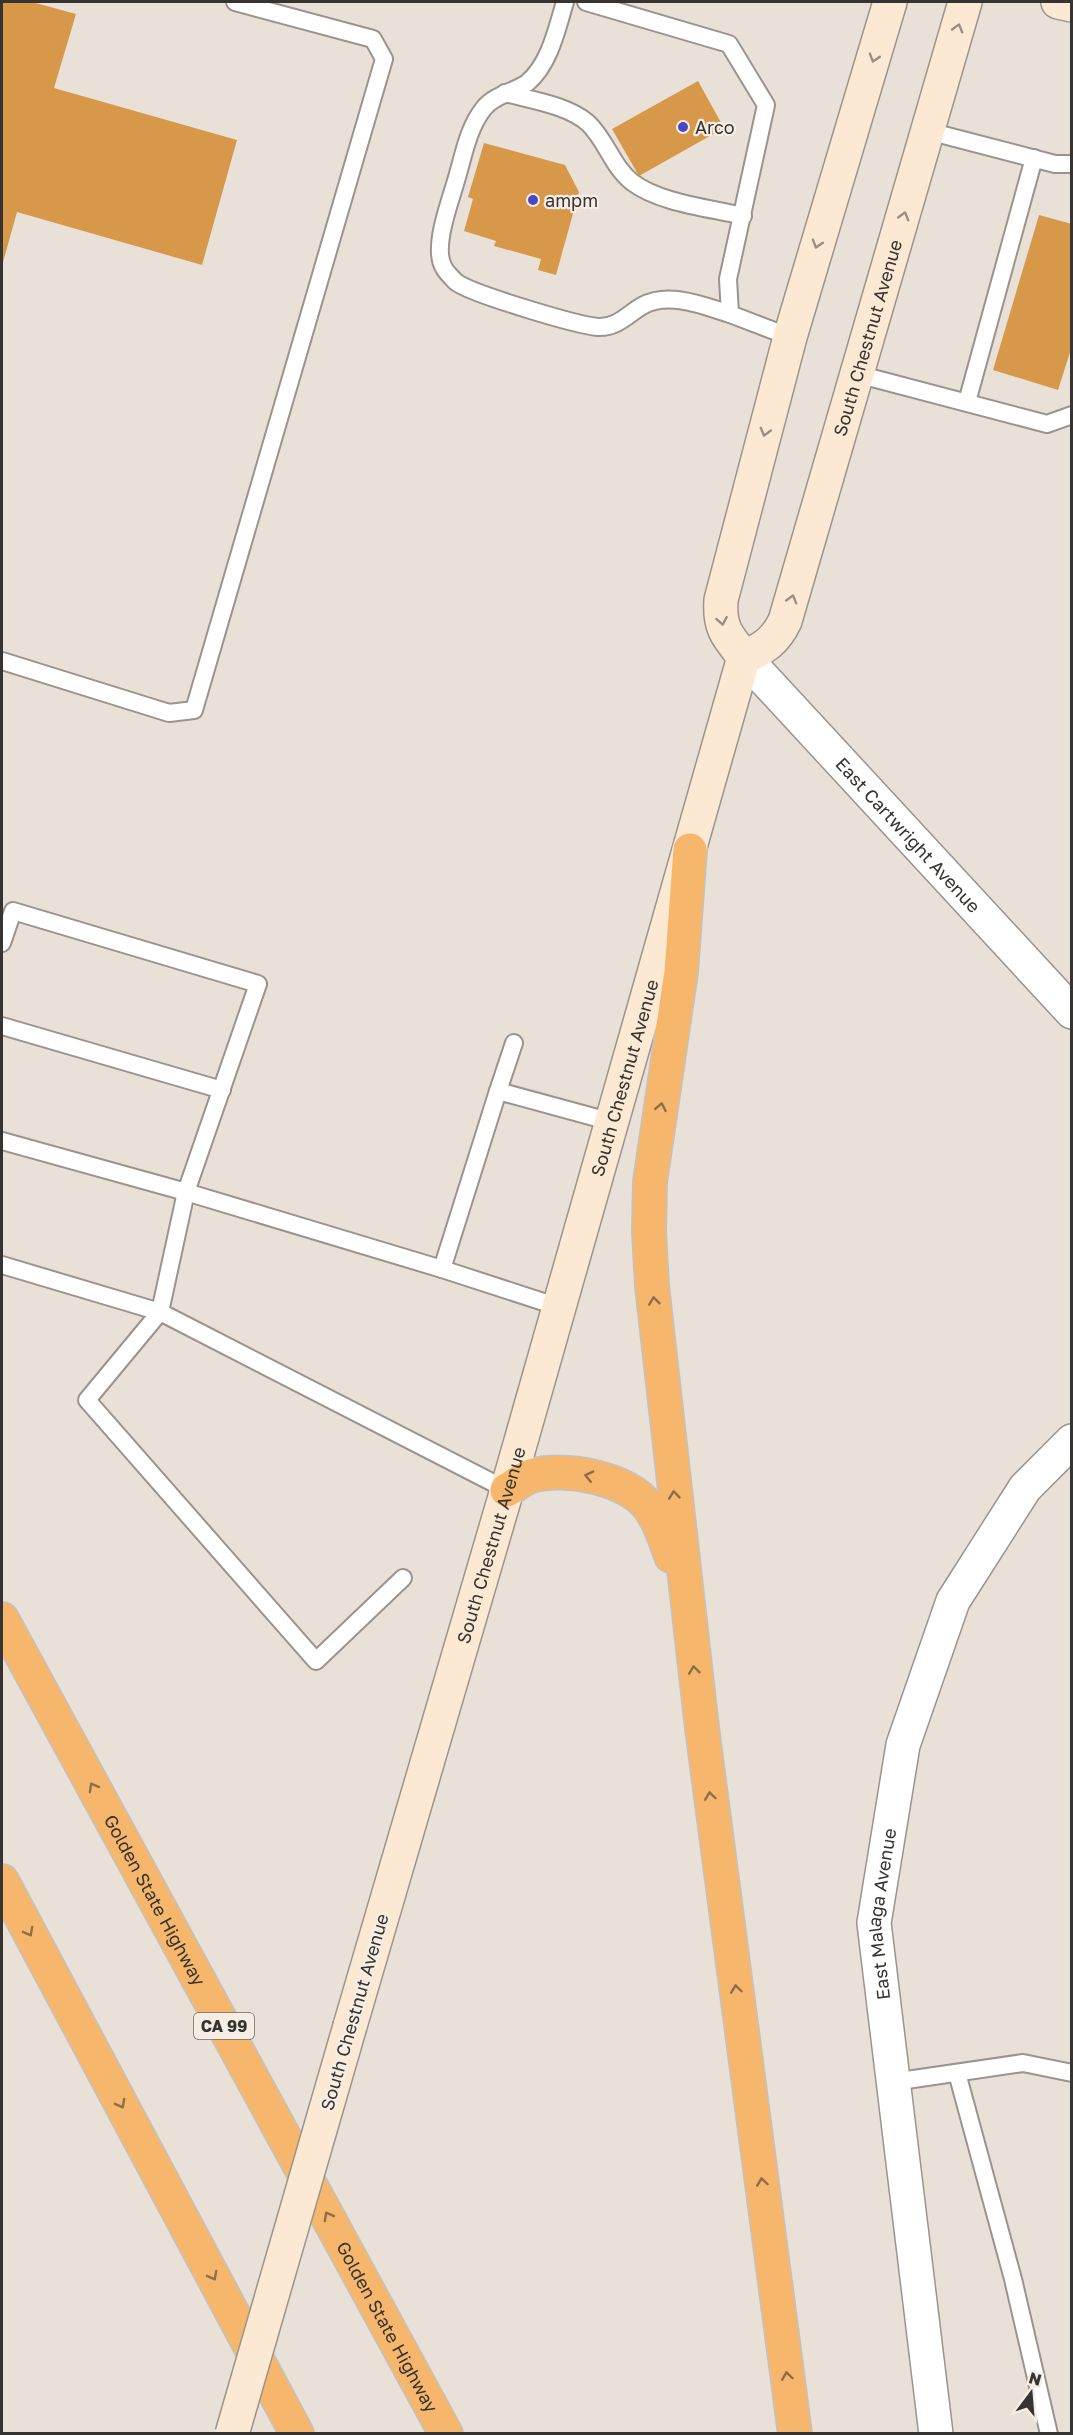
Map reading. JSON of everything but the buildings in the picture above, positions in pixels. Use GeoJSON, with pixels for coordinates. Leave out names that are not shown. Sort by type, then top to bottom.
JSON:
{"type":"FeatureCollection","features":[{"type":"Feature","properties":{"kind":"highway"},"geometry":{"type":"LineString","coordinates":[[690,850],[681,972],[650,1182],[649,1231],[652,1286],[685,1594],[795,2433]]}},
{"type":"Feature","properties":{"kind":"highway"},"geometry":{"type":"LineString","coordinates":[[507,1490],[530,1476],[570,1472],[615,1484],[636,1494],[648,1506],[662,1531],[685,1594]]}},
{"type":"Feature","properties":{"kind":"highway","name":"Golden State Highway"},"geometry":{"type":"LineString","coordinates":[[2,1619],[446,2433]]}},
{"type":"Feature","properties":{"kind":"highway"},"geometry":{"type":"LineString","coordinates":[[2,1881],[297,2433]]}},
{"type":"Feature","properties":{"kind":"main road"},"geometry":{"type":"LineString","coordinates":[[744,657],[724,632],[720,618],[721,600],[790,337],[890,2]]}},
{"type":"Feature","properties":{"kind":"main road","name":"South Chestnut Avenue"},"geometry":{"type":"LineString","coordinates":[[232,2433],[560,1307],[744,657],[760,651],[771,643],[779,634],[785,621],[965,2]]}},
{"type":"Feature","properties":{"kind":"main road"},"geometry":{"type":"LineString","coordinates":[[1058,2],[1071,5]]}},
{"type":"Feature","properties":{"kind":"street","name":"East Cartwright Avenue"},"geometry":{"type":"LineString","coordinates":[[744,657],[1071,1012]]}},
{"type":"Feature","properties":{"kind":"street","name":"East Malaga Avenue"},"geometry":{"type":"LineString","coordinates":[[936,2433],[874,1923],[903,1745],[953,1601],[1025,1488],[1071,1441]]}},
{"type":"Feature","properties":{"kind":"lane"},"geometry":{"type":"LineString","coordinates":[[2,661],[169,713],[194,710],[384,59],[373,39],[236,2]]}},
{"type":"Feature","properties":{"kind":"lane"},"geometry":{"type":"LineString","coordinates":[[565,2],[553,40],[541,67],[526,83],[485,106],[472,129],[445,221],[440,244],[442,267],[457,282],[576,322],[601,327],[622,322],[644,305],[666,299],[698,303],[790,337]]}},
{"type":"Feature","properties":{"kind":"lane"},"geometry":{"type":"LineString","coordinates":[[586,2],[729,44],[766,105],[728,279],[730,314]]}},
{"type":"Feature","properties":{"kind":"lane"},"geometry":{"type":"LineString","coordinates":[[505,93],[569,112],[587,123],[602,141],[613,163],[633,183],[660,196],[743,216]]}},
{"type":"Feature","properties":{"kind":"lane"},"geometry":{"type":"LineString","coordinates":[[928,131],[1055,164],[1071,164]]}},
{"type":"Feature","properties":{"kind":"lane"},"geometry":{"type":"LineString","coordinates":[[967,402],[1034,158]]}},
{"type":"Feature","properties":{"kind":"lane"},"geometry":{"type":"LineString","coordinates":[[857,374],[1047,424],[1071,415]]}},
{"type":"Feature","properties":{"kind":"lane"},"geometry":{"type":"LineString","coordinates":[[2,943],[13,910],[258,984],[186,1192],[160,1312],[87,1400],[316,1661],[403,1578]]}},
{"type":"Feature","properties":{"kind":"lane"},"geometry":{"type":"LineString","coordinates":[[2,1026],[222,1090]]}},
{"type":"Feature","properties":{"kind":"lane"},"geometry":{"type":"LineString","coordinates":[[442,1269],[514,1043]]}},
{"type":"Feature","properties":{"kind":"lane"},"geometry":{"type":"LineString","coordinates":[[498,1091],[612,1122]]}},
{"type":"Feature","properties":{"kind":"lane"},"geometry":{"type":"LineString","coordinates":[[2,1140],[186,1192],[560,1307]]}},
{"type":"Feature","properties":{"kind":"lane"},"geometry":{"type":"LineString","coordinates":[[2,1265],[160,1312],[507,1490]]}},
{"type":"Feature","properties":{"kind":"lane"},"geometry":{"type":"LineString","coordinates":[[893,2082],[1023,2063],[1071,2073]]}},
{"type":"Feature","properties":{"kind":"lane"},"geometry":{"type":"LineString","coordinates":[[957,2073],[1013,2279],[1049,2433]]}},
{"type":"Feature","properties":{"kind":"place","name":"Arco"},"geometry":{"type":"Point","coordinates":[683,127]}},
{"type":"Feature","properties":{"kind":"place","name":"ampm"},"geometry":{"type":"Point","coordinates":[533,200]}}]}
